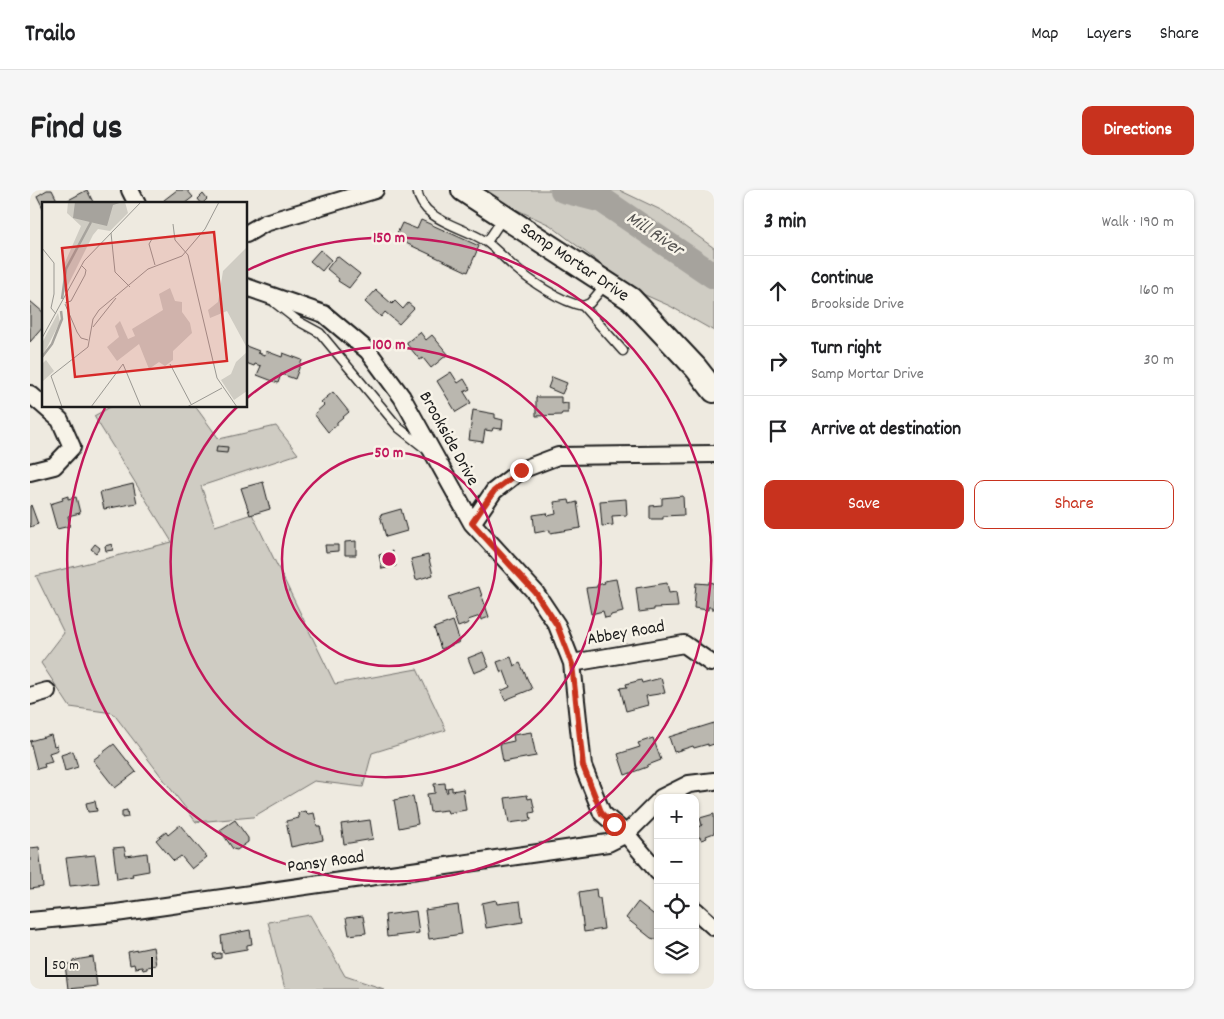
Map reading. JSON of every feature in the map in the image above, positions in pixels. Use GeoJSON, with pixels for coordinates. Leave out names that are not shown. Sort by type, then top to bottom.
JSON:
{"type":"FeatureCollection","features":[{"type":"Feature","properties":{"kind":"main road","name":"Samp Mortar Drive"},"geometry":{"type":"LineString","coordinates":[[464,190],[631,299],[696,368],[714,391]]}},
{"type":"Feature","properties":{"kind":"street"},"geometry":{"type":"LineString","coordinates":[[130,190],[136,202]]}},
{"type":"Feature","properties":{"kind":"street"},"geometry":{"type":"LineString","coordinates":[[248,233],[266,223],[375,190]]}},
{"type":"Feature","properties":{"kind":"street","name":"Brookside Drive"},"geometry":{"type":"LineString","coordinates":[[254,290],[324,314],[368,351],[402,397],[472,523],[535,592],[557,625],[572,664],[583,766],[602,814],[626,834],[654,867]]}},
{"type":"Feature","properties":{"kind":"street"},"geometry":{"type":"LineString","coordinates":[[30,394],[42,404]]}},
{"type":"Feature","properties":{"kind":"street"},"geometry":{"type":"LineString","coordinates":[[30,472],[54,466],[72,447],[60,420],[46,408]]}},
{"type":"Feature","properties":{"kind":"street"},"geometry":{"type":"LineString","coordinates":[[472,523],[494,491],[521,470],[558,456],[714,454]]}},
{"type":"Feature","properties":{"kind":"street","name":"Abbey Road"},"geometry":{"type":"LineString","coordinates":[[572,664],[684,644],[711,664]]}},
{"type":"Feature","properties":{"kind":"street"},"geometry":{"type":"LineString","coordinates":[[30,696],[47,691]]}},
{"type":"Feature","properties":{"kind":"street"},"geometry":{"type":"LineString","coordinates":[[670,794],[689,784],[714,781]]}},
{"type":"Feature","properties":{"kind":"street"},"geometry":{"type":"LineString","coordinates":[[626,834],[654,806]]}},
{"type":"Feature","properties":{"kind":"street","name":"Pansy Road"},"geometry":{"type":"LineString","coordinates":[[30,921],[116,913],[608,843],[626,834]]}},
{"type":"Feature","properties":{"kind":"street"},"geometry":{"type":"LineString","coordinates":[[699,914],[714,927]]}},
{"type":"Feature","properties":{"kind":"lane"},"geometry":{"type":"LineString","coordinates":[[417,190],[418,198],[440,220],[487,242],[516,268],[558,297],[583,306],[623,351]]}},
{"type":"Feature","properties":{"kind":"lane"},"geometry":{"type":"LineString","coordinates":[[487,242],[504,216]]}},
{"type":"Feature","properties":{"kind":"lane"},"geometry":{"type":"LineString","coordinates":[[583,306],[590,302],[607,283]]}},
{"type":"Feature","properties":{"kind":"lane"},"geometry":{"type":"LineString","coordinates":[[254,290],[320,333],[398,428],[435,457]]}},
{"type":"Feature","properties":{"kind":"shaded area"},"geometry":{"type":"Polygon","coordinates":[[[481,190],[619,190],[663,211],[714,248],[714,331],[670,306],[636,291],[550,225],[485,195],[481,190]]]}},
{"type":"Feature","properties":{"kind":"shaded area"},"geometry":{"type":"Polygon","coordinates":[[[108,408],[196,408],[219,439],[276,426],[298,454],[201,486],[215,526],[252,514],[335,684],[417,669],[446,730],[372,753],[363,787],[314,781],[253,817],[196,822],[113,713],[70,707],[41,663],[64,633],[36,576],[172,542],[94,416],[108,408]]]}},
{"type":"Feature","properties":{"kind":"shaded area"},"geometry":{"type":"Polygon","coordinates":[[[310,915],[345,976],[384,989],[285,989],[268,922],[310,915]]]}},
{"type":"Feature","properties":{"kind":"building"},"geometry":{"type":"Polygon","coordinates":[[[47,190],[52,190],[57,200],[54,202],[42,202],[42,206],[37,196],[47,190]]]}},
{"type":"Feature","properties":{"kind":"building"},"geometry":{"type":"Polygon","coordinates":[[[87,190],[93,202],[65,202],[87,190]]]}},
{"type":"Feature","properties":{"kind":"building"},"geometry":{"type":"Polygon","coordinates":[[[177,190],[187,190],[193,197],[187,202],[166,202],[164,200],[177,190]]]}},
{"type":"Feature","properties":{"kind":"building"},"geometry":{"type":"Polygon","coordinates":[[[203,194],[207,199],[200,202],[198,199],[203,194]]]}},
{"type":"Feature","properties":{"kind":"building"},"geometry":{"type":"Polygon","coordinates":[[[421,220],[479,246],[468,272],[395,238],[402,223],[417,229],[421,220]]]}},
{"type":"Feature","properties":{"kind":"building"},"geometry":{"type":"Polygon","coordinates":[[[320,250],[331,260],[322,271],[310,261],[320,250]]]}},
{"type":"Feature","properties":{"kind":"building"},"geometry":{"type":"Polygon","coordinates":[[[337,256],[360,274],[349,288],[338,281],[339,279],[327,269],[337,256]]]}},
{"type":"Feature","properties":{"kind":"building"},"geometry":{"type":"Polygon","coordinates":[[[376,290],[392,304],[395,301],[403,309],[408,303],[414,308],[399,324],[385,312],[381,317],[365,302],[376,290]]]}},
{"type":"Feature","properties":{"kind":"building"},"geometry":{"type":"Polygon","coordinates":[[[30,301],[42,311],[42,328],[30,342],[30,301]]]}},
{"type":"Feature","properties":{"kind":"building"},"geometry":{"type":"Polygon","coordinates":[[[420,332],[426,340],[432,335],[448,354],[431,368],[423,358],[420,360],[406,343],[420,332]]]}},
{"type":"Feature","properties":{"kind":"building"},"geometry":{"type":"Polygon","coordinates":[[[248,347],[265,355],[266,351],[282,357],[283,353],[302,360],[295,379],[281,374],[278,383],[257,375],[261,366],[255,364],[254,366],[248,364],[248,347]]]}},
{"type":"Feature","properties":{"kind":"building"},"geometry":{"type":"Polygon","coordinates":[[[451,372],[458,383],[464,379],[470,389],[464,392],[471,403],[456,412],[437,381],[451,372]]]}},
{"type":"Feature","properties":{"kind":"building"},"geometry":{"type":"Polygon","coordinates":[[[552,377],[567,383],[562,394],[548,388],[552,377]]]}},
{"type":"Feature","properties":{"kind":"building"},"geometry":{"type":"Polygon","coordinates":[[[333,392],[349,412],[328,432],[314,414],[324,405],[321,402],[333,392]]]}},
{"type":"Feature","properties":{"kind":"building"},"geometry":{"type":"Polygon","coordinates":[[[536,397],[561,397],[561,404],[568,403],[568,413],[536,416],[536,397]]]}},
{"type":"Feature","properties":{"kind":"building"},"geometry":{"type":"Polygon","coordinates":[[[473,410],[495,414],[495,418],[503,420],[502,429],[493,428],[492,431],[485,430],[483,442],[469,440],[473,410]]]}},
{"type":"Feature","properties":{"kind":"building"},"geometry":{"type":"Polygon","coordinates":[[[217,446],[228,447],[227,453],[216,452],[217,446]]]}},
{"type":"Feature","properties":{"kind":"building"},"geometry":{"type":"Polygon","coordinates":[[[263,482],[270,509],[250,515],[241,488],[263,482]]]}},
{"type":"Feature","properties":{"kind":"building"},"geometry":{"type":"Polygon","coordinates":[[[133,484],[137,503],[104,509],[100,492],[133,484]]]}},
{"type":"Feature","properties":{"kind":"building"},"geometry":{"type":"Polygon","coordinates":[[[68,496],[68,499],[76,497],[80,513],[68,516],[70,526],[57,529],[50,504],[63,500],[62,498],[68,496]]]}},
{"type":"Feature","properties":{"kind":"building"},"geometry":{"type":"Polygon","coordinates":[[[683,496],[684,515],[663,516],[663,519],[650,519],[650,506],[662,505],[662,498],[683,496]]]}},
{"type":"Feature","properties":{"kind":"building"},"geometry":{"type":"Polygon","coordinates":[[[626,499],[627,515],[612,516],[613,525],[602,526],[600,501],[626,499]]]}},
{"type":"Feature","properties":{"kind":"building"},"geometry":{"type":"Polygon","coordinates":[[[569,500],[570,504],[577,502],[581,528],[550,533],[550,530],[535,533],[533,515],[547,513],[548,516],[556,514],[554,502],[569,500]]]}},
{"type":"Feature","properties":{"kind":"building"},"geometry":{"type":"Polygon","coordinates":[[[30,506],[38,524],[30,527],[30,506]]]}},
{"type":"Feature","properties":{"kind":"building"},"geometry":{"type":"Polygon","coordinates":[[[401,509],[407,531],[386,537],[380,515],[401,509]]]}},
{"type":"Feature","properties":{"kind":"building"},"geometry":{"type":"Polygon","coordinates":[[[356,541],[356,555],[345,555],[345,542],[356,541]]]}},
{"type":"Feature","properties":{"kind":"building"},"geometry":{"type":"Polygon","coordinates":[[[95,544],[100,548],[96,553],[91,549],[95,544]]]}},
{"type":"Feature","properties":{"kind":"building"},"geometry":{"type":"Polygon","coordinates":[[[112,544],[113,550],[106,551],[105,546],[112,544]]]}},
{"type":"Feature","properties":{"kind":"building"},"geometry":{"type":"Polygon","coordinates":[[[325,545],[338,545],[338,551],[326,552],[325,545]]]}},
{"type":"Feature","properties":{"kind":"building"},"geometry":{"type":"Polygon","coordinates":[[[392,551],[396,566],[382,569],[379,555],[392,551]]]}},
{"type":"Feature","properties":{"kind":"building"},"geometry":{"type":"Polygon","coordinates":[[[428,555],[433,575],[416,580],[411,559],[428,555]]]}},
{"type":"Feature","properties":{"kind":"building"},"geometry":{"type":"Polygon","coordinates":[[[616,579],[623,612],[605,618],[603,611],[591,614],[586,588],[597,587],[597,585],[605,583],[604,581],[616,579]]]}},
{"type":"Feature","properties":{"kind":"building"},"geometry":{"type":"Polygon","coordinates":[[[709,582],[714,583],[714,609],[711,609],[712,607],[708,607],[708,610],[694,608],[696,583],[709,584],[709,582]]]}},
{"type":"Feature","properties":{"kind":"building"},"geometry":{"type":"Polygon","coordinates":[[[667,583],[669,593],[676,592],[678,607],[654,608],[654,610],[639,612],[636,588],[667,583]]]}},
{"type":"Feature","properties":{"kind":"building"},"geometry":{"type":"Polygon","coordinates":[[[479,587],[489,617],[481,620],[480,616],[468,620],[469,623],[458,627],[448,597],[479,587]]]}},
{"type":"Feature","properties":{"kind":"building"},"geometry":{"type":"Polygon","coordinates":[[[453,621],[460,642],[441,649],[434,628],[453,621]]]}},
{"type":"Feature","properties":{"kind":"building"},"geometry":{"type":"Polygon","coordinates":[[[483,652],[489,667],[474,673],[468,658],[483,652]]]}},
{"type":"Feature","properties":{"kind":"building"},"geometry":{"type":"Polygon","coordinates":[[[511,657],[514,666],[520,663],[532,689],[505,700],[501,691],[510,687],[504,671],[501,673],[497,662],[511,657]]]}},
{"type":"Feature","properties":{"kind":"building"},"geometry":{"type":"Polygon","coordinates":[[[661,678],[665,693],[646,696],[648,705],[626,711],[620,688],[627,687],[626,684],[641,680],[642,683],[661,678]]]}},
{"type":"Feature","properties":{"kind":"building"},"geometry":{"type":"Polygon","coordinates":[[[714,723],[714,744],[694,748],[693,746],[674,752],[669,737],[714,723]]]}},
{"type":"Feature","properties":{"kind":"building"},"geometry":{"type":"Polygon","coordinates":[[[531,732],[536,756],[503,762],[500,744],[514,741],[513,735],[531,732]]]}},
{"type":"Feature","properties":{"kind":"building"},"geometry":{"type":"Polygon","coordinates":[[[51,735],[54,746],[57,745],[58,750],[49,753],[52,762],[44,764],[45,767],[37,769],[30,741],[51,735]]]}},
{"type":"Feature","properties":{"kind":"building"},"geometry":{"type":"Polygon","coordinates":[[[653,738],[661,760],[625,775],[618,754],[640,747],[638,743],[653,738]]]}},
{"type":"Feature","properties":{"kind":"building"},"geometry":{"type":"Polygon","coordinates":[[[114,744],[136,772],[115,788],[93,760],[114,744]]]}},
{"type":"Feature","properties":{"kind":"building"},"geometry":{"type":"Polygon","coordinates":[[[73,751],[78,767],[65,771],[61,755],[73,751]]]}},
{"type":"Feature","properties":{"kind":"building"},"geometry":{"type":"Polygon","coordinates":[[[445,783],[446,792],[448,792],[447,788],[452,787],[452,791],[463,789],[466,810],[448,813],[447,810],[430,812],[427,794],[435,793],[434,784],[445,783]]]}},
{"type":"Feature","properties":{"kind":"building"},"geometry":{"type":"Polygon","coordinates":[[[527,795],[528,799],[532,798],[535,812],[530,813],[531,820],[509,823],[505,798],[527,795]]]}},
{"type":"Feature","properties":{"kind":"building"},"geometry":{"type":"Polygon","coordinates":[[[413,796],[418,824],[399,828],[394,800],[413,796]]]}},
{"type":"Feature","properties":{"kind":"building"},"geometry":{"type":"Polygon","coordinates":[[[95,801],[97,811],[88,812],[86,803],[95,801]]]}},
{"type":"Feature","properties":{"kind":"building"},"geometry":{"type":"Polygon","coordinates":[[[127,810],[128,817],[122,818],[122,811],[127,810]]]}},
{"type":"Feature","properties":{"kind":"building"},"geometry":{"type":"Polygon","coordinates":[[[305,811],[308,814],[314,813],[317,826],[320,826],[323,840],[291,847],[286,821],[299,818],[298,813],[305,811]]]}},
{"type":"Feature","properties":{"kind":"building"},"geometry":{"type":"Polygon","coordinates":[[[714,814],[714,833],[701,840],[699,837],[699,826],[702,825],[700,818],[714,814]]]}},
{"type":"Feature","properties":{"kind":"building"},"geometry":{"type":"Polygon","coordinates":[[[235,820],[248,838],[248,842],[237,850],[233,849],[220,830],[235,820]]]}},
{"type":"Feature","properties":{"kind":"building"},"geometry":{"type":"Polygon","coordinates":[[[370,820],[373,839],[344,844],[341,824],[370,820]]]}},
{"type":"Feature","properties":{"kind":"building"},"geometry":{"type":"Polygon","coordinates":[[[180,825],[207,857],[192,869],[181,856],[174,861],[156,840],[166,832],[168,835],[180,825]]]}},
{"type":"Feature","properties":{"kind":"building"},"geometry":{"type":"Polygon","coordinates":[[[39,847],[43,887],[30,889],[30,848],[39,847]]]}},
{"type":"Feature","properties":{"kind":"building"},"geometry":{"type":"Polygon","coordinates":[[[124,847],[126,856],[147,853],[149,871],[117,879],[113,848],[124,847]]]}},
{"type":"Feature","properties":{"kind":"building"},"geometry":{"type":"Polygon","coordinates":[[[95,855],[99,883],[70,886],[66,858],[95,855]]]}},
{"type":"Feature","properties":{"kind":"building"},"geometry":{"type":"Polygon","coordinates":[[[596,889],[597,898],[600,898],[604,929],[584,932],[579,892],[596,889]]]}},
{"type":"Feature","properties":{"kind":"building"},"geometry":{"type":"Polygon","coordinates":[[[496,900],[497,904],[520,901],[523,922],[486,928],[482,903],[496,900]]]}},
{"type":"Feature","properties":{"kind":"building"},"geometry":{"type":"Polygon","coordinates":[[[638,902],[654,915],[654,939],[651,938],[626,918],[638,902]]]}},
{"type":"Feature","properties":{"kind":"building"},"geometry":{"type":"Polygon","coordinates":[[[458,905],[462,934],[429,939],[425,910],[458,905]]]}},
{"type":"Feature","properties":{"kind":"building"},"geometry":{"type":"Polygon","coordinates":[[[416,911],[419,933],[387,937],[385,915],[416,911]]]}},
{"type":"Feature","properties":{"kind":"building"},"geometry":{"type":"Polygon","coordinates":[[[363,916],[366,933],[349,935],[346,918],[363,916]]]}},
{"type":"Feature","properties":{"kind":"building"},"geometry":{"type":"Polygon","coordinates":[[[250,930],[252,944],[247,945],[247,949],[223,953],[221,936],[250,930]]]}},
{"type":"Feature","properties":{"kind":"building"},"geometry":{"type":"Polygon","coordinates":[[[153,947],[156,965],[143,970],[142,967],[135,968],[134,964],[130,965],[128,952],[153,947]]]}},
{"type":"Feature","properties":{"kind":"building"},"geometry":{"type":"Polygon","coordinates":[[[221,953],[221,958],[214,959],[213,954],[221,953]]]}},
{"type":"Feature","properties":{"kind":"building"},"geometry":{"type":"Polygon","coordinates":[[[93,957],[97,986],[68,989],[65,964],[72,964],[73,961],[93,957]]]}},
{"type":"Feature","properties":{"kind":"waterway","name":"Mill River"},"geometry":{"type":"LineString","coordinates":[[563,190],[602,200],[714,276]]}},
{"type":"Feature","properties":{"kind":"route"},"geometry":{"type":"LineString","coordinates":[[521,470],[494,491],[472,523],[535,592],[557,625],[572,664],[583,766],[602,814],[614,824]]}}]}
